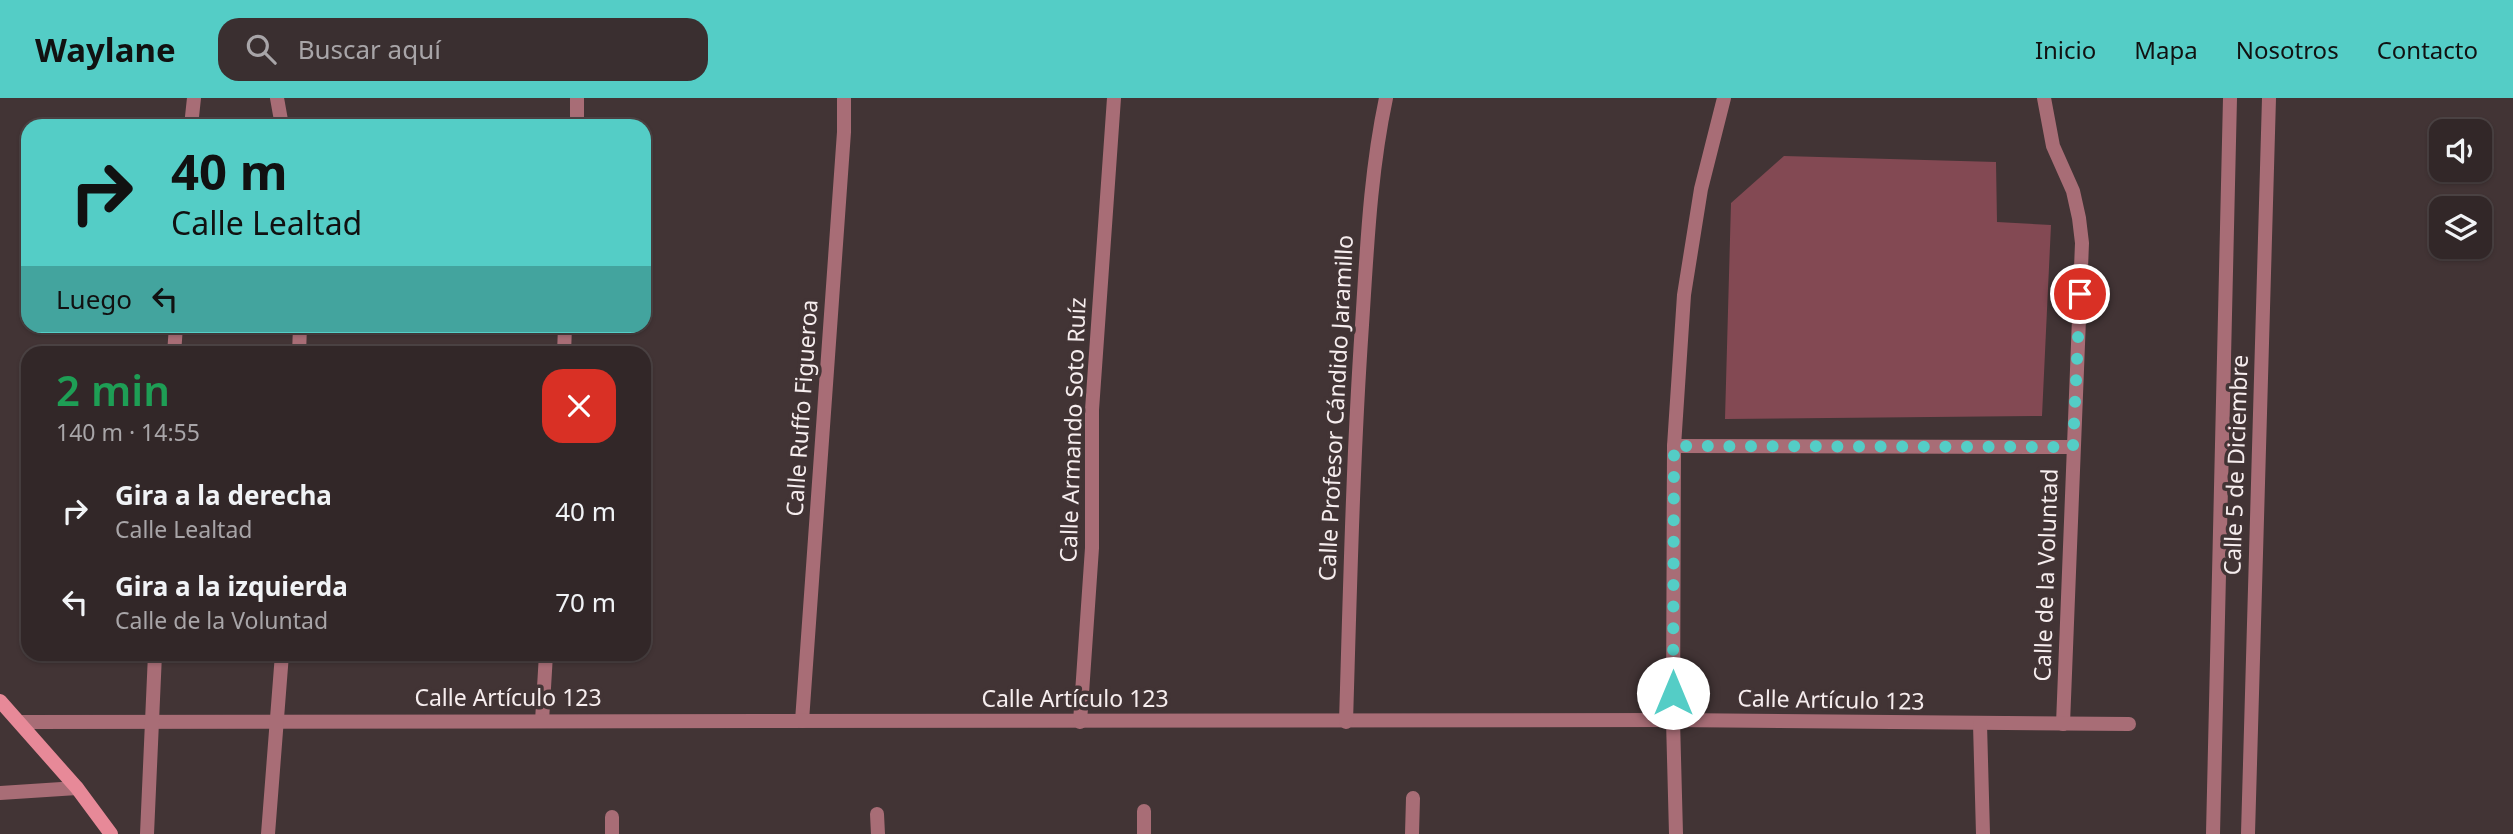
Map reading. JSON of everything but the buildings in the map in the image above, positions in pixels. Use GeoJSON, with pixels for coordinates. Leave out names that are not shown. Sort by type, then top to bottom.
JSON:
{"type":"FeatureCollection","features":[{"type":"Feature","properties":{"kind":"main road"},"geometry":{"type":"LineString","coordinates":[[0,701],[77,788],[111,834]]}},
{"type":"Feature","properties":{"kind":"street"},"geometry":{"type":"LineString","coordinates":[[192,119],[194,98]]}},
{"type":"Feature","properties":{"kind":"street"},"geometry":{"type":"LineString","coordinates":[[277,98],[281,119]]}},
{"type":"Feature","properties":{"kind":"street"},"geometry":{"type":"LineString","coordinates":[[577,98],[577,119]]}},
{"type":"Feature","properties":{"kind":"street","name":"Calle Ruffo Figueroa"},"geometry":{"type":"LineString","coordinates":[[802,721],[844,132],[844,98]]}},
{"type":"Feature","properties":{"kind":"street","name":"Calle Armando Soto Ruíz"},"geometry":{"type":"LineString","coordinates":[[1080,722],[1092,548],[1092,410],[1114,98]]}},
{"type":"Feature","properties":{"kind":"street","name":"Calle Profesor Cándido Jaramillo"},"geometry":{"type":"LineString","coordinates":[[1346,722],[1354,446],[1369,224],[1377,139],[1386,98]]}},
{"type":"Feature","properties":{"kind":"street"},"geometry":{"type":"LineString","coordinates":[[1676,834],[1673,720],[1674,446],[1684,295],[1701,188],[1724,98]]}},
{"type":"Feature","properties":{"kind":"street","name":"Calle de la Voluntad"},"geometry":{"type":"LineString","coordinates":[[2044,98],[2053,146],[2073,191],[2080,218],[2082,243],[2063,724]]}},
{"type":"Feature","properties":{"kind":"street","name":"Calle 5 de Diciembre"},"geometry":{"type":"LineString","coordinates":[[2213,834],[2231,98]]}},
{"type":"Feature","properties":{"kind":"street","name":"Calle 5 de Diciembre"},"geometry":{"type":"LineString","coordinates":[[2248,834],[2269,98]]}},
{"type":"Feature","properties":{"kind":"street"},"geometry":{"type":"LineString","coordinates":[[1674,446],[2073,447]]}},
{"type":"Feature","properties":{"kind":"street"},"geometry":{"type":"LineString","coordinates":[[147,834],[155,661]]}},
{"type":"Feature","properties":{"kind":"street"},"geometry":{"type":"LineString","coordinates":[[268,834],[281,661]]}},
{"type":"Feature","properties":{"kind":"street"},"geometry":{"type":"LineString","coordinates":[[542,721],[546,661]]}},
{"type":"Feature","properties":{"kind":"street","name":"Calle Artículo 123"},"geometry":{"type":"LineString","coordinates":[[20,722],[1673,720],[2129,724]]}},
{"type":"Feature","properties":{"kind":"street"},"geometry":{"type":"LineString","coordinates":[[1980,724],[1983,834]]}},
{"type":"Feature","properties":{"kind":"street"},"geometry":{"type":"LineString","coordinates":[[0,793],[77,788]]}},
{"type":"Feature","properties":{"kind":"street"},"geometry":{"type":"LineString","coordinates":[[1412,798],[1412,834]]}},
{"type":"Feature","properties":{"kind":"street"},"geometry":{"type":"LineString","coordinates":[[1144,811],[1144,834]]}},
{"type":"Feature","properties":{"kind":"street"},"geometry":{"type":"LineString","coordinates":[[877,814],[877,834]]}},
{"type":"Feature","properties":{"kind":"street"},"geometry":{"type":"LineString","coordinates":[[612,817],[612,834]]}},
{"type":"Feature","properties":{"kind":"shaded area"},"geometry":{"type":"Polygon","coordinates":[[[1784,156],[1996,162],[1997,222],[2051,225],[2042,416],[1725,419],[1731,203],[1784,156]]]}},
{"type":"Feature","properties":{"kind":"route"},"geometry":{"type":"LineString","coordinates":[[1673,693],[1674,446],[2073,447],[2080,294]]}}]}
